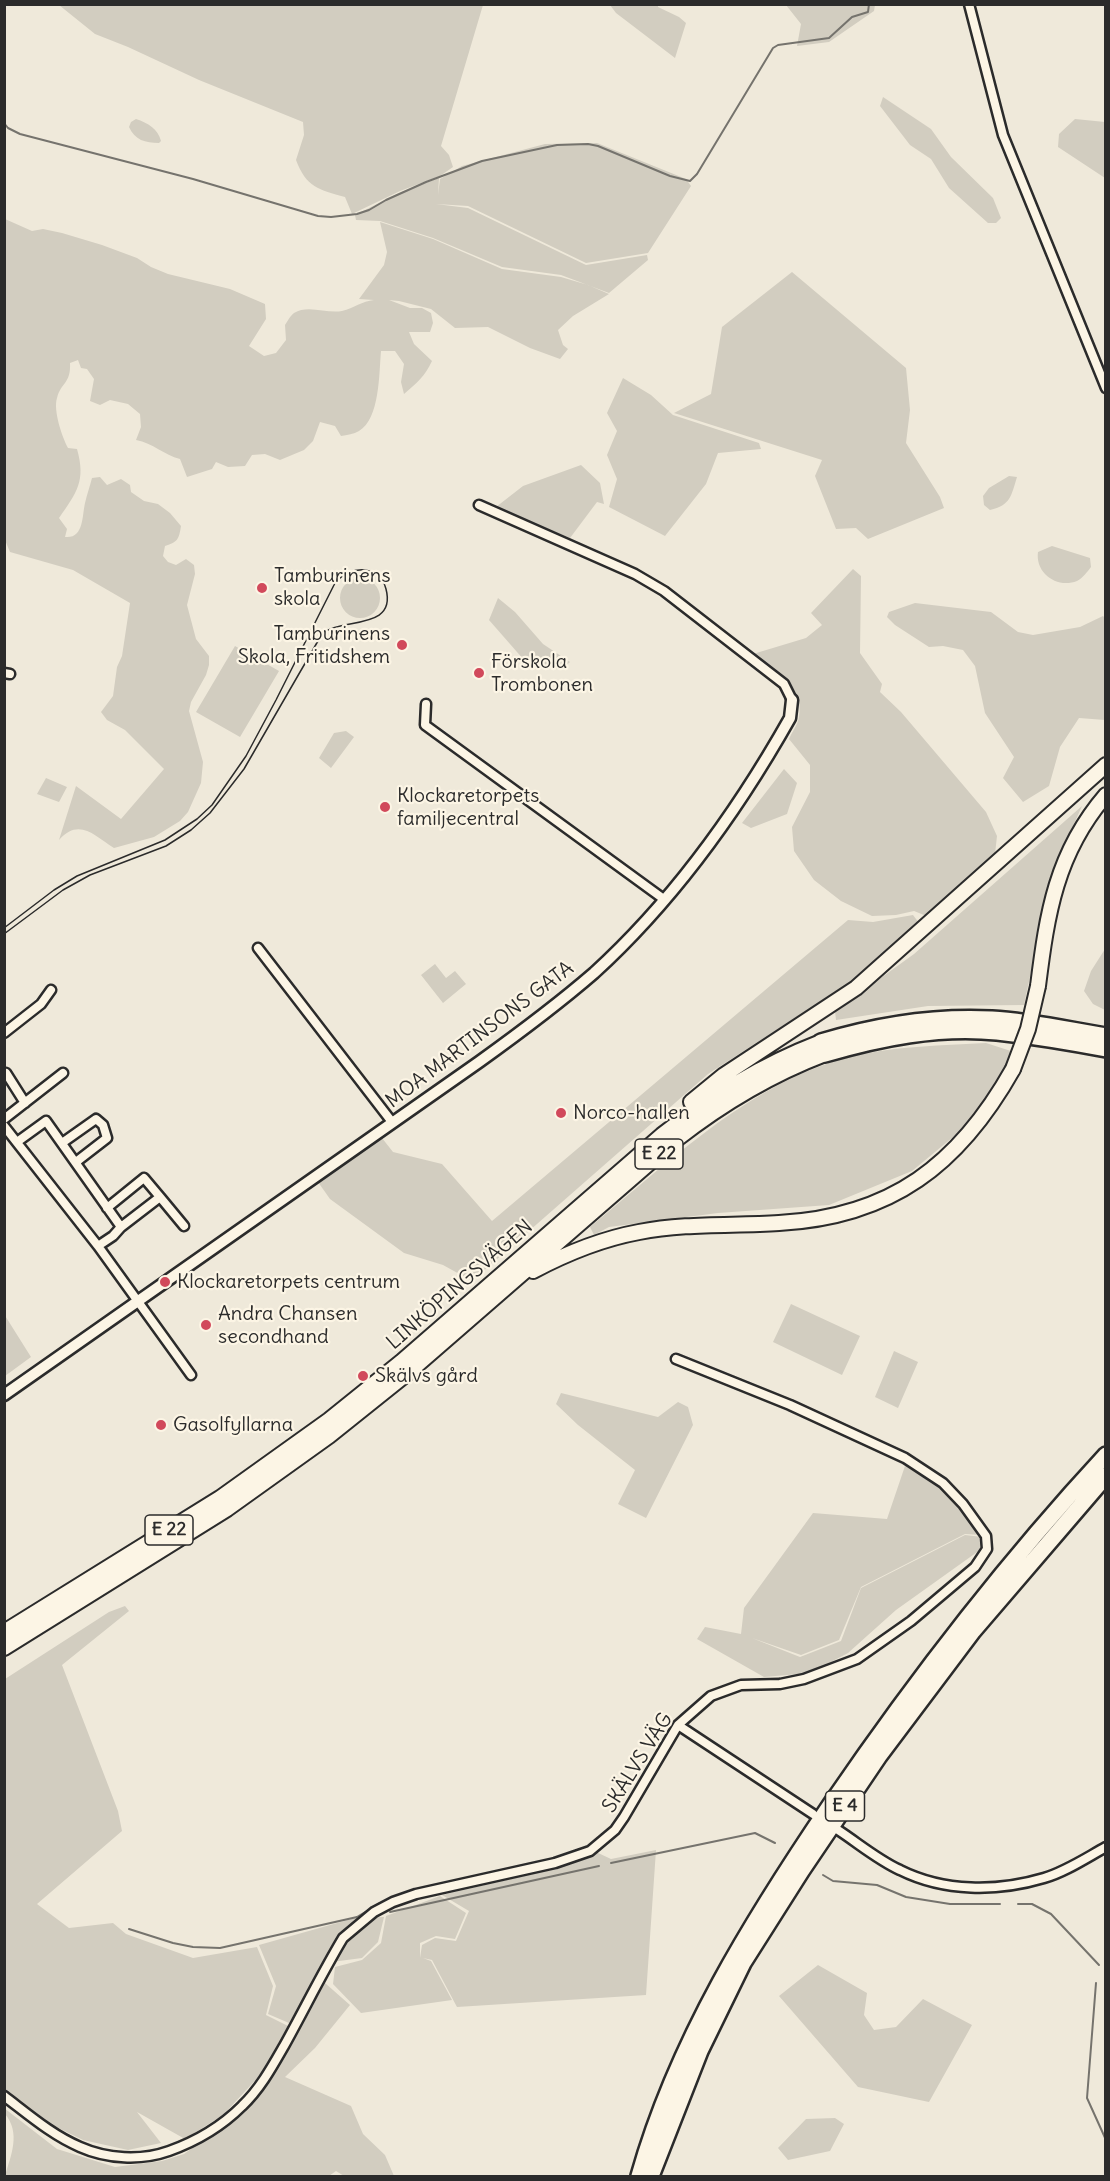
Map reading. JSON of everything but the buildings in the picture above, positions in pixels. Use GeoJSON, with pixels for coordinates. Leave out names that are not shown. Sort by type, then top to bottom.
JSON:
{"type":"FeatureCollection","features":[{"type":"Feature","properties":{"kind":"highway"},"geometry":{"type":"LineString","coordinates":[[662,1135],[702,1092],[836,1003],[869,978],[1106,765]]}},
{"type":"Feature","properties":{"kind":"highway"},"geometry":{"type":"LineString","coordinates":[[512,1281],[570,1253],[605,1240],[639,1232],[680,1227],[806,1221],[832,1216],[883,1200],[925,1176],[963,1142],[997,1098],[1013,1069],[1028,1029],[1038,986],[1047,918],[1056,885],[1075,839],[1106,795]]}},
{"type":"Feature","properties":{"kind":"highway","name":"E 22"},"geometry":{"type":"LineString","coordinates":[[512,1281],[677,1139],[711,1113],[823,1048],[874,1027],[955,1018],[995,1019],[1106,1036]]}},
{"type":"Feature","properties":{"kind":"highway","name":"E 22"},"geometry":{"type":"LineString","coordinates":[[662,1135],[704,1102],[772,1062],[823,1048],[917,1033],[957,1031],[995,1032],[1073,1043]]}},
{"type":"Feature","properties":{"kind":"highway"},"geometry":{"type":"LineString","coordinates":[[1073,1043],[1106,1049]]}},
{"type":"Feature","properties":{"kind":"highway"},"geometry":{"type":"LineString","coordinates":[[1073,1043],[1106,1061]]}},
{"type":"Feature","properties":{"kind":"highway","name":"LINKÖPINGSVÄGEN"},"geometry":{"type":"LineString","coordinates":[[4,1632],[220,1498],[328,1420],[435,1332],[662,1135]]}},
{"type":"Feature","properties":{"kind":"highway","name":"LINKÖPINGSVÄGEN"},"geometry":{"type":"LineString","coordinates":[[4,1648],[227,1509],[299,1458],[409,1372],[512,1281]]}},
{"type":"Feature","properties":{"kind":"highway"},"geometry":{"type":"LineString","coordinates":[[1098,1474],[1106,1449]]}},
{"type":"Feature","properties":{"kind":"highway","name":"E 4"},"geometry":{"type":"LineString","coordinates":[[651,2176],[700,2051],[743,1963],[802,1869],[892,1737],[1098,1474],[1106,1455]]}},
{"type":"Feature","properties":{"kind":"highway","name":"E 4"},"geometry":{"type":"LineString","coordinates":[[639,2176],[665,2101],[688,2046],[733,1957],[791,1863],[869,1749],[962,1624],[1012,1562],[1098,1474]]}},
{"type":"Feature","properties":{"kind":"street"},"geometry":{"type":"LineString","coordinates":[[969,4],[992,96],[1009,152],[1106,388]]}},
{"type":"Feature","properties":{"kind":"street"},"geometry":{"type":"LineString","coordinates":[[479,505],[635,573],[664,591],[784,684],[792,700]]}},
{"type":"Feature","properties":{"kind":"street","name":"MOA MARTINSONS GATA"},"geometry":{"type":"LineString","coordinates":[[4,1395],[548,1012],[602,964],[665,900],[714,838],[746,793],[790,718],[792,700]]}},
{"type":"Feature","properties":{"kind":"street"},"geometry":{"type":"LineString","coordinates":[[426,704],[425,725],[665,900]]}},
{"type":"Feature","properties":{"kind":"street"},"geometry":{"type":"LineString","coordinates":[[258,948],[392,1122]]}},
{"type":"Feature","properties":{"kind":"street"},"geometry":{"type":"LineString","coordinates":[[4,1033],[41,1004],[51,990]]}},
{"type":"Feature","properties":{"kind":"street"},"geometry":{"type":"LineString","coordinates":[[4,1119],[63,1073]]}},
{"type":"Feature","properties":{"kind":"street"},"geometry":{"type":"LineString","coordinates":[[6,1074],[25,1103]]}},
{"type":"Feature","properties":{"kind":"street"},"geometry":{"type":"LineString","coordinates":[[62,1143],[96,1119],[103,1125],[107,1138],[76,1162]]}},
{"type":"Feature","properties":{"kind":"street"},"geometry":{"type":"LineString","coordinates":[[17,1142],[46,1121],[121,1227]]}},
{"type":"Feature","properties":{"kind":"street"},"geometry":{"type":"LineString","coordinates":[[4,1126],[98,1246],[191,1375]]}},
{"type":"Feature","properties":{"kind":"street"},"geometry":{"type":"LineString","coordinates":[[107,1208],[144,1178],[184,1226]]}},
{"type":"Feature","properties":{"kind":"street"},"geometry":{"type":"LineString","coordinates":[[98,1246],[160,1197]]}},
{"type":"Feature","properties":{"kind":"street","name":"SKÄLVS VÄG"},"geometry":{"type":"LineString","coordinates":[[4,2096],[57,2136],[82,2148],[105,2155],[128,2157],[157,2155],[200,2138],[231,2116],[262,2082],[344,1938],[357,1924],[393,1902],[416,1894],[555,1863],[590,1851],[615,1830],[678,1725],[711,1696],[741,1684],[780,1684],[804,1679],[857,1659],[911,1621],[975,1567],[987,1549],[986,1536],[963,1503],[943,1483],[905,1458],[790,1405],[676,1359]]}},
{"type":"Feature","properties":{"kind":"street"},"geometry":{"type":"LineString","coordinates":[[678,1725],[813,1814]]}},
{"type":"Feature","properties":{"kind":"street"},"geometry":{"type":"LineString","coordinates":[[838,1830],[900,1870],[939,1884],[971,1888],[1007,1887],[1046,1877],[1106,1847]]}},
{"type":"Feature","properties":{"kind":"shaded area"},"geometry":{"type":"Polygon","coordinates":[[[59,5],[483,5],[441,146],[449,155],[453,167],[440,176],[400,191],[352,214],[345,197],[314,186],[300,169],[296,160],[304,135],[303,122],[199,80],[95,34],[59,5]]]}},
{"type":"Feature","properties":{"kind":"shaded area"},"geometry":{"type":"Polygon","coordinates":[[[610,5],[658,5],[679,17],[686,23],[675,58],[616,13],[610,5]]]}},
{"type":"Feature","properties":{"kind":"shaded area"},"geometry":{"type":"Polygon","coordinates":[[[786,5],[875,5],[874,11],[829,42],[797,46],[801,24],[786,5]]]}},
{"type":"Feature","properties":{"kind":"shaded area"},"geometry":{"type":"Polygon","coordinates":[[[883,97],[931,129],[951,157],[993,198],[1001,218],[996,223],[988,223],[949,188],[931,159],[910,145],[880,106],[883,97]]]}},
{"type":"Feature","properties":{"kind":"shaded area"},"geometry":{"type":"Polygon","coordinates":[[[136,119],[152,127],[158,133],[161,141],[159,143],[149,142],[137,138],[129,127],[136,119]]]}},
{"type":"Feature","properties":{"kind":"shaded area"},"geometry":{"type":"Polygon","coordinates":[[[1075,119],[1105,122],[1105,178],[1058,147],[1059,134],[1075,119]]]}},
{"type":"Feature","properties":{"kind":"shaded area"},"geometry":{"type":"Polygon","coordinates":[[[597,143],[686,179],[691,186],[648,253],[586,263],[468,206],[436,204],[468,208],[586,265],[647,255],[648,260],[609,293],[561,275],[502,267],[433,238],[380,221],[356,220],[355,215],[401,192],[439,178],[438,195],[440,179],[462,166],[545,144],[597,143]]]}},
{"type":"Feature","properties":{"kind":"shaded area"},"geometry":{"type":"Polygon","coordinates":[[[5,219],[32,231],[43,229],[102,245],[137,258],[168,274],[230,289],[265,304],[266,319],[249,346],[264,356],[276,353],[286,340],[285,325],[290,317],[299,310],[342,311],[374,300],[359,299],[384,265],[387,252],[380,222],[433,239],[502,269],[561,277],[609,294],[573,316],[558,330],[563,345],[568,349],[560,359],[530,348],[488,327],[455,328],[431,309],[389,300],[410,308],[422,308],[431,313],[433,323],[430,332],[409,332],[414,344],[432,361],[417,383],[404,394],[401,382],[404,364],[395,351],[381,351],[375,406],[366,425],[359,431],[341,436],[335,426],[320,422],[313,441],[304,450],[280,460],[265,454],[252,455],[245,466],[228,467],[216,462],[212,469],[187,477],[180,459],[136,440],[141,427],[140,414],[128,404],[110,400],[100,405],[90,401],[94,379],[87,369],[81,368],[78,360],[70,363],[69,375],[57,398],[56,409],[68,448],[77,449],[81,470],[75,493],[59,518],[67,529],[65,537],[71,537],[79,531],[92,478],[100,477],[107,485],[121,479],[130,485],[131,492],[144,501],[158,504],[170,513],[181,526],[177,539],[165,546],[163,556],[168,562],[176,565],[186,559],[194,565],[195,574],[187,605],[196,639],[209,656],[206,675],[191,702],[189,711],[203,762],[201,783],[188,812],[180,821],[154,837],[114,848],[94,834],[80,829],[66,833],[59,840],[76,786],[121,819],[164,769],[125,730],[107,720],[101,712],[113,696],[130,603],[73,570],[10,552],[5,540],[5,219]]]}},
{"type":"Feature","properties":{"kind":"shaded area"},"geometry":{"type":"Polygon","coordinates":[[[792,272],[906,368],[910,410],[906,443],[940,497],[944,508],[868,539],[856,528],[836,529],[815,476],[822,460],[674,413],[711,394],[722,327],[792,272]]]}},
{"type":"Feature","properties":{"kind":"shaded area"},"geometry":{"type":"Polygon","coordinates":[[[623,378],[651,395],[673,415],[759,443],[761,449],[718,453],[706,484],[665,536],[609,507],[617,479],[607,455],[617,431],[607,413],[623,378]]]}},
{"type":"Feature","properties":{"kind":"shaded area"},"geometry":{"type":"Polygon","coordinates":[[[581,465],[600,483],[604,504],[597,502],[570,538],[496,507],[523,486],[581,465]]]}},
{"type":"Feature","properties":{"kind":"shaded area"},"geometry":{"type":"Polygon","coordinates":[[[1009,476],[1017,477],[1009,499],[990,510],[984,505],[983,496],[989,488],[1009,476]]]}},
{"type":"Feature","properties":{"kind":"shaded area"},"geometry":{"type":"Polygon","coordinates":[[[1052,546],[1090,558],[1091,567],[1077,581],[1062,583],[1055,581],[1044,573],[1038,560],[1038,552],[1052,546]]]}},
{"type":"Feature","properties":{"kind":"shaded area"},"geometry":{"type":"Polygon","coordinates":[[[853,569],[861,576],[860,653],[882,684],[880,692],[901,712],[986,812],[997,836],[995,854],[929,917],[914,911],[896,915],[872,916],[841,901],[814,880],[794,851],[792,827],[810,792],[810,765],[789,739],[798,720],[800,706],[793,688],[786,680],[753,654],[806,638],[822,625],[811,613],[853,569]]]}},
{"type":"Feature","properties":{"kind":"shaded area"},"geometry":{"type":"Polygon","coordinates":[[[360,578],[374,584],[380,598],[374,612],[360,618],[346,612],[340,598],[346,584],[360,578]]]}},
{"type":"Feature","properties":{"kind":"shaded area"},"geometry":{"type":"Polygon","coordinates":[[[498,598],[515,612],[543,644],[570,662],[561,670],[524,660],[489,620],[498,598]]]}},
{"type":"Feature","properties":{"kind":"shaded area"},"geometry":{"type":"Polygon","coordinates":[[[915,603],[991,612],[1018,632],[1033,635],[1080,627],[1103,616],[1105,618],[1105,720],[1079,718],[1060,747],[1049,786],[1023,802],[1003,778],[1014,757],[985,713],[975,666],[963,650],[943,646],[929,647],[895,625],[887,617],[889,612],[915,603]]]}},
{"type":"Feature","properties":{"kind":"shaded area"},"geometry":{"type":"Polygon","coordinates":[[[235,646],[279,671],[240,737],[196,712],[235,646]]]}},
{"type":"Feature","properties":{"kind":"shaded area"},"geometry":{"type":"Polygon","coordinates":[[[346,731],[354,737],[331,768],[319,758],[334,733],[346,731]]]}},
{"type":"Feature","properties":{"kind":"shaded area"},"geometry":{"type":"Polygon","coordinates":[[[784,769],[797,783],[787,814],[751,828],[742,823],[784,769]]]}},
{"type":"Feature","properties":{"kind":"shaded area"},"geometry":{"type":"Polygon","coordinates":[[[46,778],[67,787],[59,802],[37,794],[46,778]]]}},
{"type":"Feature","properties":{"kind":"shaded area"},"geometry":{"type":"Polygon","coordinates":[[[1082,806],[1052,873],[1024,1005],[928,1006],[836,1020],[835,1011],[914,954],[1082,806]]]}},
{"type":"Feature","properties":{"kind":"shaded area"},"geometry":{"type":"Polygon","coordinates":[[[913,915],[919,923],[846,985],[708,1074],[472,1281],[443,1265],[404,1253],[330,1199],[318,1182],[382,1138],[393,1152],[442,1164],[492,1221],[848,920],[873,922],[913,915]]]}},
{"type":"Feature","properties":{"kind":"shaded area"},"geometry":{"type":"Polygon","coordinates":[[[1105,949],[1105,1010],[1093,1004],[1084,991],[1091,971],[1105,949]]]}},
{"type":"Feature","properties":{"kind":"shaded area"},"geometry":{"type":"Polygon","coordinates":[[[435,964],[446,978],[455,971],[466,984],[443,1003],[421,975],[435,964]]]}},
{"type":"Feature","properties":{"kind":"shaded area"},"geometry":{"type":"Polygon","coordinates":[[[986,1043],[1014,1052],[970,1123],[912,1171],[829,1205],[718,1213],[609,1227],[594,1235],[590,1227],[703,1134],[764,1093],[796,1076],[829,1063],[868,1053],[986,1043]]]}},
{"type":"Feature","properties":{"kind":"shaded area"},"geometry":{"type":"Polygon","coordinates":[[[791,1304],[860,1336],[842,1375],[773,1342],[791,1304]]]}},
{"type":"Feature","properties":{"kind":"shaded area"},"geometry":{"type":"Polygon","coordinates":[[[4,1314],[31,1357],[5,1376],[4,1376],[4,1314]]]}},
{"type":"Feature","properties":{"kind":"shaded area"},"geometry":{"type":"Polygon","coordinates":[[[894,1351],[918,1362],[898,1408],[875,1397],[894,1351]]]}},
{"type":"Feature","properties":{"kind":"shaded area"},"geometry":{"type":"Polygon","coordinates":[[[561,1393],[658,1417],[678,1402],[688,1407],[693,1425],[646,1518],[618,1504],[635,1470],[578,1425],[556,1404],[561,1393]]]}},
{"type":"Feature","properties":{"kind":"shaded area"},"geometry":{"type":"Polygon","coordinates":[[[905,1466],[941,1487],[981,1535],[965,1534],[861,1587],[839,1640],[801,1655],[752,1638],[800,1657],[841,1641],[861,1588],[965,1535],[982,1537],[980,1550],[896,1610],[848,1653],[810,1673],[764,1677],[697,1639],[705,1627],[741,1634],[744,1608],[813,1513],[887,1519],[905,1466]]]}},
{"type":"Feature","properties":{"kind":"shaded area"},"geometry":{"type":"Polygon","coordinates":[[[125,1606],[129,1611],[62,1665],[118,1811],[122,1831],[37,1904],[69,1928],[113,1923],[126,1934],[193,1958],[257,1947],[273,1986],[266,2015],[288,2026],[264,2071],[223,2115],[185,2139],[137,2112],[161,2143],[128,2150],[83,2140],[42,2120],[4,2088],[5,1679],[109,1612],[125,1606]]]}},
{"type":"Feature","properties":{"kind":"shaded area"},"geometry":{"type":"Polygon","coordinates":[[[656,1850],[646,1995],[457,2007],[432,1960],[423,1958],[431,1961],[452,2000],[361,2013],[333,1984],[335,1967],[362,1960],[381,1943],[386,1916],[440,1896],[466,1913],[455,1939],[436,1936],[420,1943],[420,1958],[422,1945],[435,1938],[456,1941],[469,1911],[442,1895],[558,1868],[596,1852],[611,1859],[656,1850]]]}},
{"type":"Feature","properties":{"kind":"shaded area"},"geometry":{"type":"Polygon","coordinates":[[[384,1917],[378,1942],[362,1958],[324,1963],[289,2023],[268,2014],[276,1986],[259,1945],[355,1918],[384,1917]]]}},
{"type":"Feature","properties":{"kind":"shaded area"},"geometry":{"type":"Polygon","coordinates":[[[818,1965],[867,1993],[864,2015],[874,2030],[896,2027],[923,1999],[972,2025],[929,2102],[858,2087],[779,1996],[818,1965]]]}},
{"type":"Feature","properties":{"kind":"shaded area"},"geometry":{"type":"Polygon","coordinates":[[[325,1983],[350,2005],[315,2048],[285,2077],[351,2106],[363,2134],[385,2155],[394,2176],[344,2176],[336,2171],[329,2176],[5,2176],[14,2136],[4,2108],[57,2149],[115,2167],[162,2161],[184,2154],[238,2115],[269,2081],[325,1983]]]}},
{"type":"Feature","properties":{"kind":"shaded area"},"geometry":{"type":"Polygon","coordinates":[[[835,2118],[844,2124],[830,2151],[788,2160],[778,2148],[806,2119],[835,2118]]]}},
{"type":"Feature","properties":{"kind":"waterway"},"geometry":{"type":"LineString","coordinates":[[4,123],[8,128],[20,134],[193,179],[318,216],[357,214],[426,182],[482,161],[557,145],[598,146],[670,176],[690,181],[697,174],[773,48],[778,45],[829,38],[852,17],[868,12],[869,4]]}},
{"type":"Feature","properties":{"kind":"waterway"},"geometry":{"type":"LineString","coordinates":[[611,1863],[755,1833],[775,1843]]}},
{"type":"Feature","properties":{"kind":"waterway"},"geometry":{"type":"LineString","coordinates":[[390,1912],[599,1866]]}},
{"type":"Feature","properties":{"kind":"waterway"},"geometry":{"type":"LineString","coordinates":[[823,1875],[833,1881],[877,1885],[906,1897],[950,1904],[1000,1904]]}},
{"type":"Feature","properties":{"kind":"waterway"},"geometry":{"type":"LineString","coordinates":[[129,1929],[173,1943],[193,1947],[220,1948],[357,1917],[380,1903]]}},
{"type":"Feature","properties":{"kind":"waterway"},"geometry":{"type":"LineString","coordinates":[[1018,1904],[1032,1904],[1051,1914],[1099,1965]]}},
{"type":"Feature","properties":{"kind":"waterway"},"geometry":{"type":"LineString","coordinates":[[1096,1983],[1087,2098],[1106,2140]]}},
{"type":"Feature","properties":{"kind":"tram line"},"geometry":{"type":"LineString","coordinates":[[4,928],[54,890],[77,876],[165,840],[197,819],[212,805],[246,756],[335,583],[341,577],[355,571],[370,571],[377,575],[386,589],[387,602],[383,611],[365,621],[330,629],[322,634],[244,769],[210,813],[191,830],[166,846],[90,875],[63,890],[4,934]]}},
{"type":"Feature","properties":{"kind":"place","name":"Tamburinens skola"},"geometry":{"type":"Point","coordinates":[262,588]}},
{"type":"Feature","properties":{"kind":"place","name":"Tamburinens Skola, Fritidshem"},"geometry":{"type":"Point","coordinates":[402,645]}},
{"type":"Feature","properties":{"kind":"place","name":"Förskola Trombonen"},"geometry":{"type":"Point","coordinates":[479,673]}},
{"type":"Feature","properties":{"kind":"place","name":"Klockaretorpets familjecentral"},"geometry":{"type":"Point","coordinates":[385,807]}},
{"type":"Feature","properties":{"kind":"place","name":"Norco-hallen"},"geometry":{"type":"Point","coordinates":[561,1113]}},
{"type":"Feature","properties":{"kind":"place","name":"Klockaretorpets centrum"},"geometry":{"type":"Point","coordinates":[165,1282]}},
{"type":"Feature","properties":{"kind":"place","name":"Andra Chansen secondhand"},"geometry":{"type":"Point","coordinates":[206,1325]}},
{"type":"Feature","properties":{"kind":"place","name":"Skälvs gård"},"geometry":{"type":"Point","coordinates":[363,1376]}},
{"type":"Feature","properties":{"kind":"place","name":"Gasolfyllarna"},"geometry":{"type":"Point","coordinates":[161,1425]}}]}
